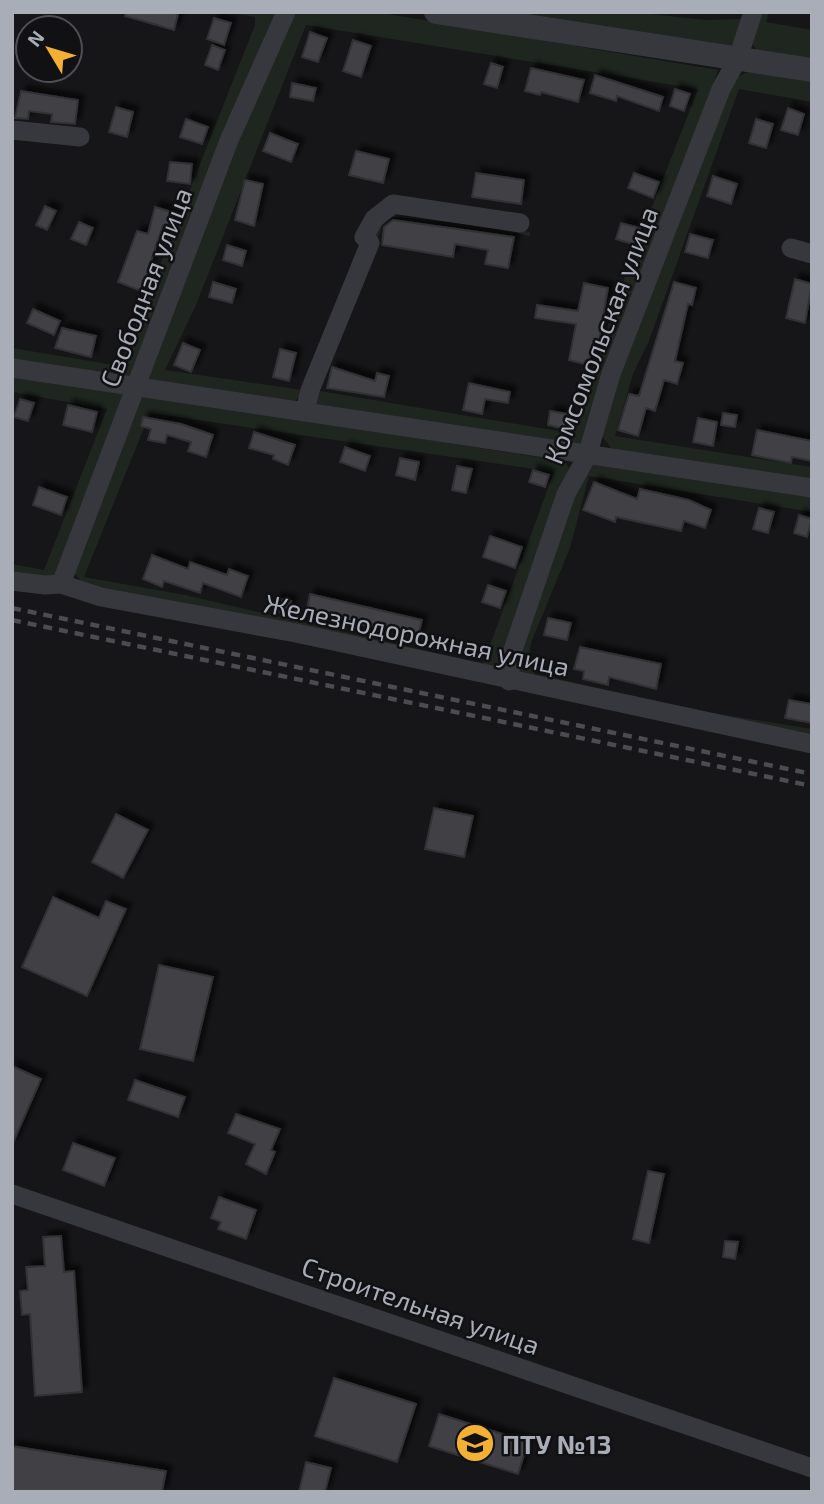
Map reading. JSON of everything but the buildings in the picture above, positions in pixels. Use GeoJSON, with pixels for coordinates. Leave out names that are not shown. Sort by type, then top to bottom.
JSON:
{"type":"FeatureCollection","features":[{"type":"Feature","properties":{"kind":"street","name":"Свободная улица"},"geometry":{"type":"LineString","coordinates":[[61,584],[230,138],[286,12]]}},
{"type":"Feature","properties":{"kind":"street"},"geometry":{"type":"LineString","coordinates":[[436,12],[812,70]]}},
{"type":"Feature","properties":{"kind":"street","name":"Комсомольская улица"},"geometry":{"type":"LineString","coordinates":[[509,681],[512,653],[562,507],[587,456],[611,373],[721,89],[738,58],[753,12]]}},
{"type":"Feature","properties":{"kind":"street"},"geometry":{"type":"LineString","coordinates":[[12,130],[80,137]]}},
{"type":"Feature","properties":{"kind":"street"},"geometry":{"type":"LineString","coordinates":[[304,411],[370,243],[364,237],[381,211],[393,204],[520,223]]}},
{"type":"Feature","properties":{"kind":"street"},"geometry":{"type":"LineString","coordinates":[[791,248],[812,254]]}},
{"type":"Feature","properties":{"kind":"street"},"geometry":{"type":"LineString","coordinates":[[12,368],[812,488]]}},
{"type":"Feature","properties":{"kind":"street","name":"Железнодорожная улица"},"geometry":{"type":"LineString","coordinates":[[12,581],[45,586],[61,584],[101,597],[296,633],[509,681],[812,744]]}},
{"type":"Feature","properties":{"kind":"street","name":"Строительная улица"},"geometry":{"type":"LineString","coordinates":[[12,1194],[812,1468]]}},
{"type":"Feature","properties":{"kind":"shaded area"},"geometry":{"type":"Polygon","coordinates":[[[226,12],[276,12],[132,379],[12,361],[12,348],[120,366],[255,25],[255,17],[226,12]]]}},
{"type":"Feature","properties":{"kind":"shaded area"},"geometry":{"type":"Polygon","coordinates":[[[295,12],[376,12],[718,70],[700,129],[599,391],[583,447],[575,449],[311,406],[341,316],[379,222],[386,213],[398,210],[530,232],[530,236],[474,225],[386,216],[320,391],[570,433],[626,274],[698,89],[306,25],[196,305],[165,370],[303,390],[294,403],[278,403],[148,381],[242,133],[295,12]]]}},
{"type":"Feature","properties":{"kind":"shaded area"},"geometry":{"type":"Polygon","coordinates":[[[493,12],[633,12],[705,20],[741,19],[737,49],[493,12]]]}},
{"type":"Feature","properties":{"kind":"shaded area"},"geometry":{"type":"Polygon","coordinates":[[[761,12],[769,12],[766,22],[812,30],[812,60],[757,51],[752,43],[761,12]]]}},
{"type":"Feature","properties":{"kind":"shaded area"},"geometry":{"type":"Polygon","coordinates":[[[748,72],[812,80],[812,102],[739,89],[649,341],[633,374],[615,436],[812,467],[812,483],[613,451],[602,436],[607,407],[734,78],[748,72]]]}},
{"type":"Feature","properties":{"kind":"shaded area"},"geometry":{"type":"Polygon","coordinates":[[[12,374],[130,394],[58,577],[12,577],[12,564],[44,570],[107,409],[12,392],[12,374]]]}},
{"type":"Feature","properties":{"kind":"shaded area"},"geometry":{"type":"Polygon","coordinates":[[[138,394],[563,461],[569,467],[568,481],[503,672],[84,585],[75,574],[75,562],[138,394]],[[150,413],[84,577],[185,595],[483,664],[554,472],[150,413]]]}},
{"type":"Feature","properties":{"kind":"shaded area"},"geometry":{"type":"Polygon","coordinates":[[[599,462],[812,496],[812,512],[589,476],[570,548],[531,643],[529,661],[535,674],[712,713],[812,729],[812,738],[522,677],[518,666],[523,643],[584,466],[599,462]]]}},
{"type":"Feature","properties":{"kind":"railway"},"geometry":{"type":"LineString","coordinates":[[12,608],[812,774]]}},
{"type":"Feature","properties":{"kind":"railway"},"geometry":{"type":"LineString","coordinates":[[12,620],[812,786]]}},
{"type":"Feature","properties":{"kind":"place","name":"ПТУ №13"},"geometry":{"type":"Point","coordinates":[475,1443]}}]}
